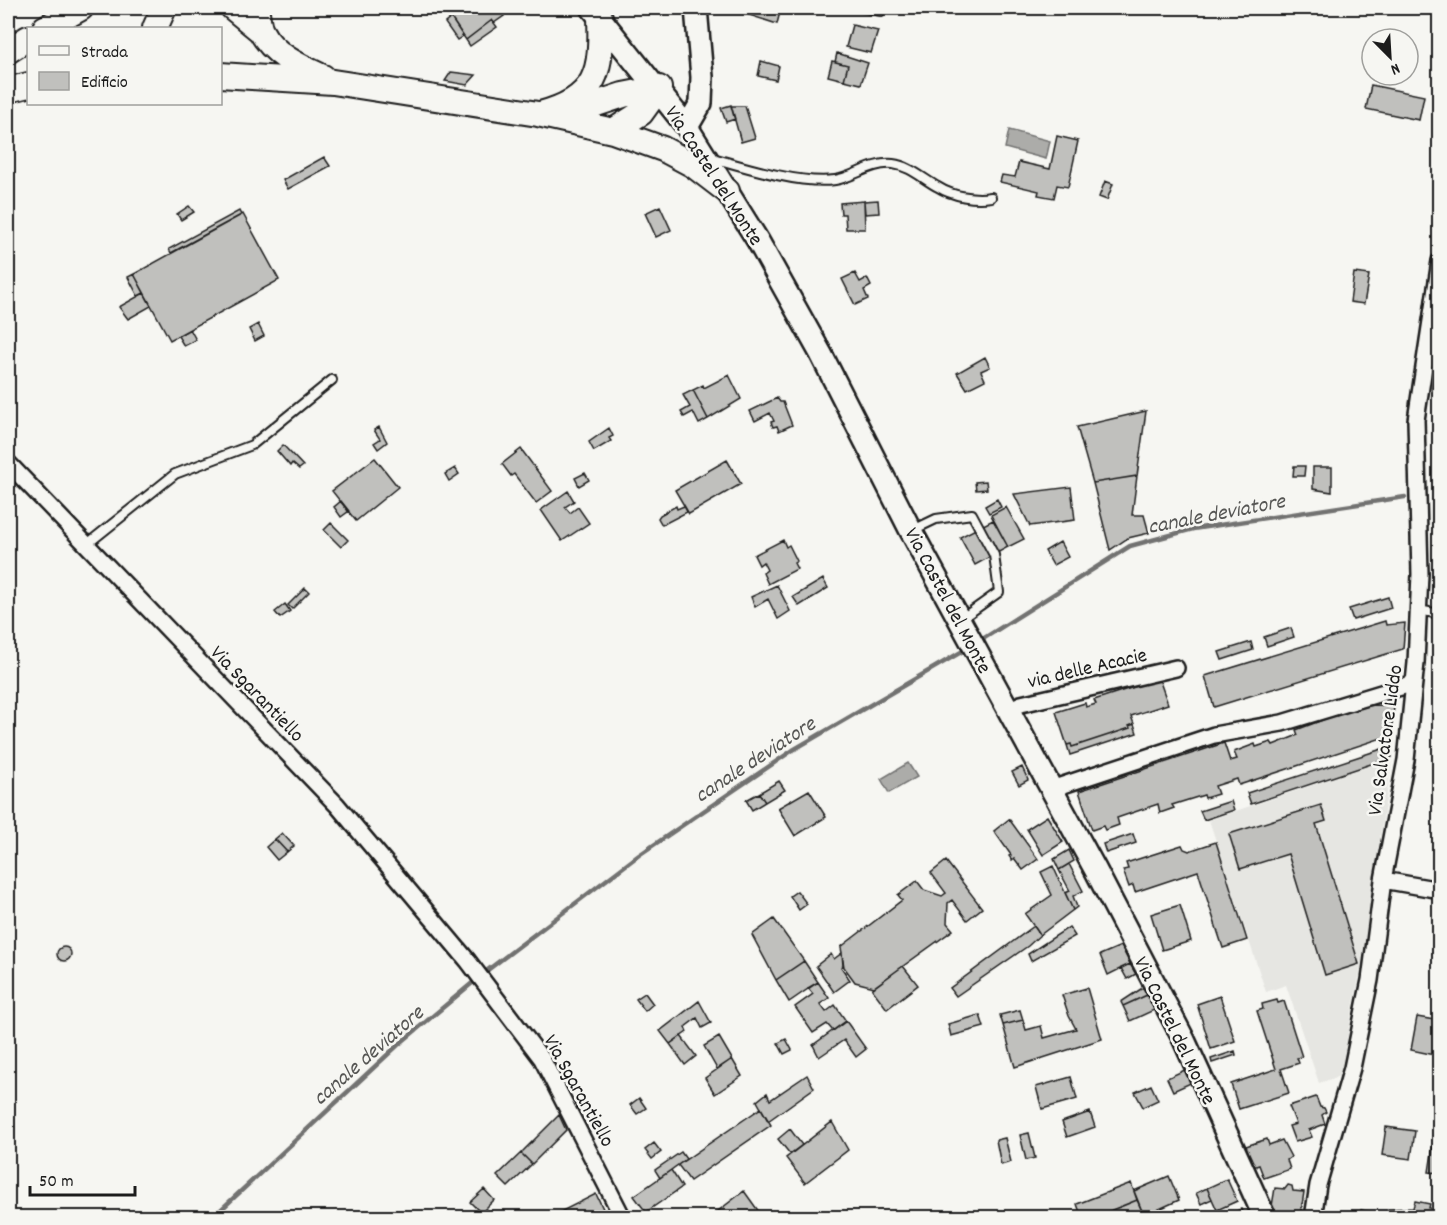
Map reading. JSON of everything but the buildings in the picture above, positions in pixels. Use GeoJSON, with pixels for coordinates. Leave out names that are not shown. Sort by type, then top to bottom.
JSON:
{"type":"FeatureCollection","features":[{"type":"Feature","properties":{"kind":"main road"},"geometry":{"type":"LineString","coordinates":[[46,27],[71,8]]}},
{"type":"Feature","properties":{"kind":"main road"},"geometry":{"type":"LineString","coordinates":[[47,27],[81,8]]}},
{"type":"Feature","properties":{"kind":"main road"},"geometry":{"type":"LineString","coordinates":[[155,27],[164,8]]}},
{"type":"Feature","properties":{"kind":"main road"},"geometry":{"type":"LineString","coordinates":[[233,8],[261,31],[277,51],[298,66],[333,82]]}},
{"type":"Feature","properties":{"kind":"main road"},"geometry":{"type":"LineString","coordinates":[[256,8],[261,31]]}},
{"type":"Feature","properties":{"kind":"main road"},"geometry":{"type":"LineString","coordinates":[[687,127],[701,103],[702,77],[696,8]]}},
{"type":"Feature","properties":{"kind":"main road"},"geometry":{"type":"LineString","coordinates":[[565,107],[590,86],[597,71],[601,54],[596,12]]}},
{"type":"Feature","properties":{"kind":"main road","name":"Via Castel del Monte"},"geometry":{"type":"LineString","coordinates":[[596,12],[687,127],[727,191],[821,354],[911,531],[1052,789],[1184,1040],[1265,1218]]}},
{"type":"Feature","properties":{"kind":"main road"},"geometry":{"type":"LineString","coordinates":[[8,51],[27,39]]}},
{"type":"Feature","properties":{"kind":"main road"},"geometry":{"type":"LineString","coordinates":[[222,75],[333,82],[538,114],[614,131],[663,149],[693,165],[727,191]]}},
{"type":"Feature","properties":{"kind":"main road"},"geometry":{"type":"LineString","coordinates":[[8,90],[27,85]]}},
{"type":"Feature","properties":{"kind":"main road"},"geometry":{"type":"LineString","coordinates":[[538,114],[565,107],[590,106],[623,95],[658,88]]}},
{"type":"Feature","properties":{"kind":"main road"},"geometry":{"type":"LineString","coordinates":[[614,131],[640,113],[658,88]]}},
{"type":"Feature","properties":{"kind":"street","name":"Via Salvatore Liddo"},"geometry":{"type":"LineString","coordinates":[[1313,1218],[1318,1185],[1352,1068],[1368,991],[1381,915],[1383,880],[1406,760],[1414,683],[1420,574],[1416,420],[1440,261]]}},
{"type":"Feature","properties":{"kind":"street","name":"Via Sgarantiello"},"geometry":{"type":"LineString","coordinates":[[8,463],[337,805],[490,988],[542,1059],[623,1218]]}},
{"type":"Feature","properties":{"kind":"street","name":"via delle Acacie"},"geometry":{"type":"LineString","coordinates":[[1009,710],[1021,704],[1176,668]]}},
{"type":"Feature","properties":{"kind":"street"},"geometry":{"type":"LineString","coordinates":[[1052,789],[1214,735],[1282,723],[1414,683]]}},
{"type":"Feature","properties":{"kind":"street"},"geometry":{"type":"LineString","coordinates":[[1383,880],[1440,890]]}},
{"type":"Feature","properties":{"kind":"lane"},"geometry":{"type":"LineString","coordinates":[[705,156],[764,171],[820,180],[837,180],[875,165],[893,164],[918,173],[940,189],[964,196],[991,197]]}},
{"type":"Feature","properties":{"kind":"lane"},"geometry":{"type":"LineString","coordinates":[[86,545],[176,474],[252,445],[332,381]]}},
{"type":"Feature","properties":{"kind":"lane"},"geometry":{"type":"LineString","coordinates":[[911,531],[936,519],[972,514],[994,555],[999,592],[968,636]]}},
{"type":"Feature","properties":{"kind":"lane"},"geometry":{"type":"LineString","coordinates":[[1418,610],[1440,614]]}},
{"type":"Feature","properties":{"kind":"shaded area"},"geometry":{"type":"Polygon","coordinates":[[[1009,130],[1050,141],[1046,159],[1005,148],[1009,130]]]}},
{"type":"Feature","properties":{"kind":"shaded area"},"geometry":{"type":"Polygon","coordinates":[[[1392,758],[1361,967],[1340,1076],[1319,1083],[1286,985],[1266,992],[1209,820],[1392,758]]]}},
{"type":"Feature","properties":{"kind":"shaded area"},"geometry":{"type":"Polygon","coordinates":[[[908,763],[917,777],[889,793],[881,779],[908,763]]]}},
{"type":"Feature","properties":{"kind":"waterway","name":"canale deviatore"},"geometry":{"type":"LineString","coordinates":[[978,642],[1130,546],[1193,529],[1405,497]]}},
{"type":"Feature","properties":{"kind":"waterway","name":"canale deviatore"},"geometry":{"type":"LineString","coordinates":[[212,1218],[398,1045],[489,969],[639,855],[793,750],[968,648]]}}]}
